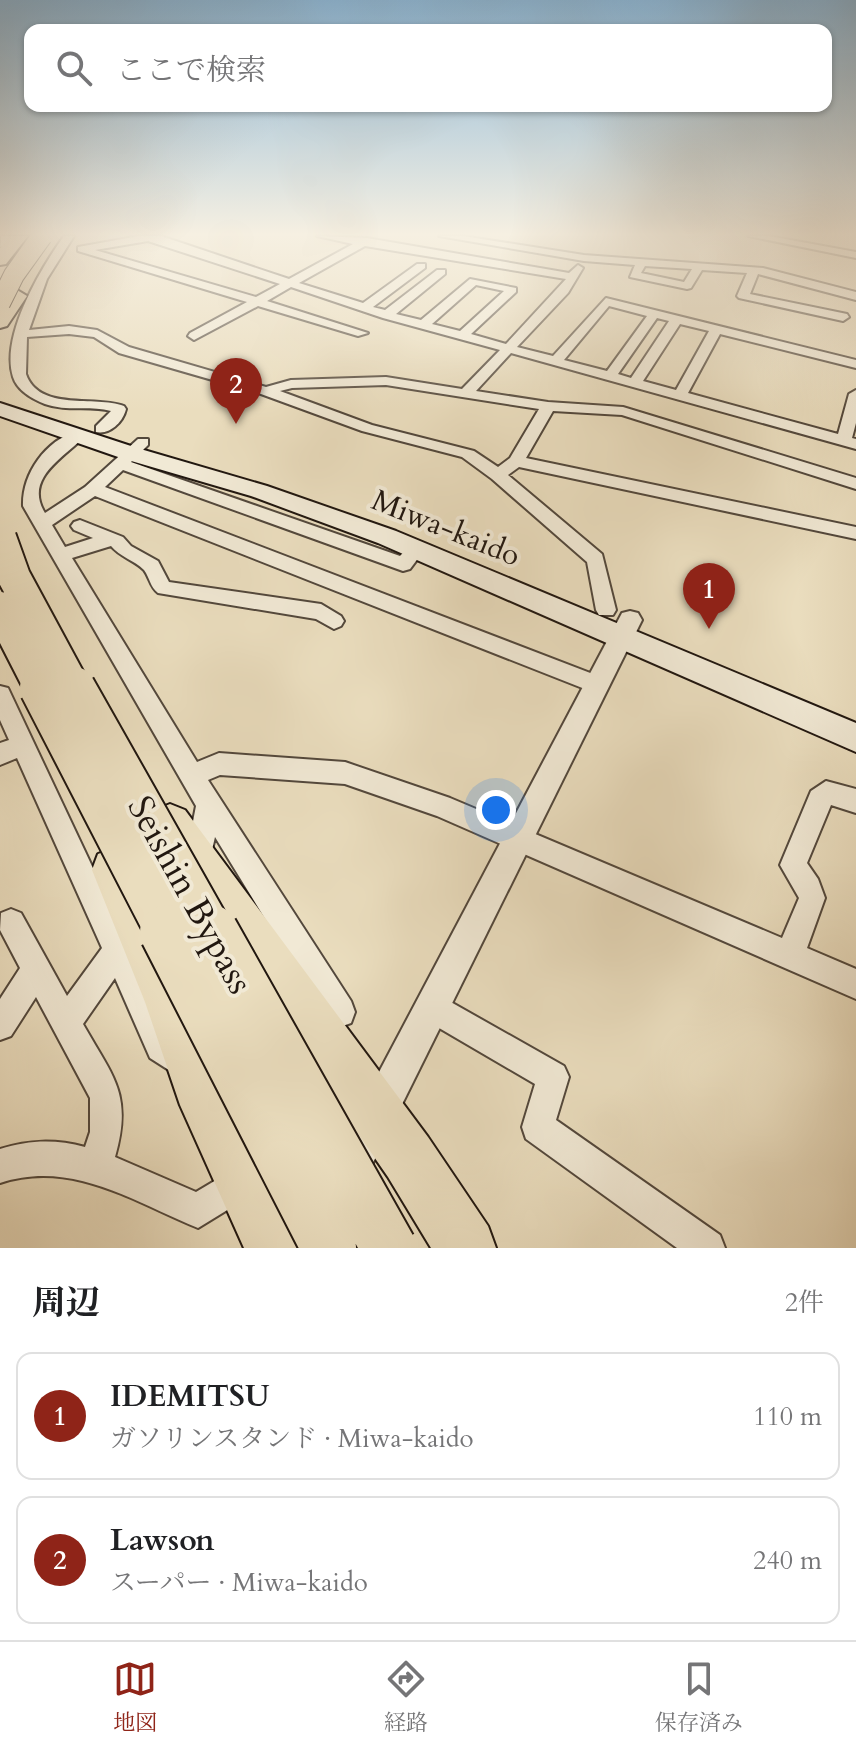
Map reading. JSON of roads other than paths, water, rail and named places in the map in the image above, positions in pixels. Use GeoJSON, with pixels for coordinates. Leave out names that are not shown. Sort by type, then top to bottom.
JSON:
{"type":"FeatureCollection","features":[{"type":"Feature","properties":{"kind":"highway"},"geometry":{"type":"LineString","coordinates":[[0,322],[9,300]]}},
{"type":"Feature","properties":{"kind":"highway","name":"Seishin Bypass"},"geometry":{"type":"LineString","coordinates":[[21,531],[14,577],[389,1248]]}},
{"type":"Feature","properties":{"kind":"highway"},"geometry":{"type":"LineString","coordinates":[[0,549],[173,830],[377,1113],[466,1248]]}},
{"type":"Feature","properties":{"kind":"highway","name":"Seishin Bypass"},"geometry":{"type":"LineString","coordinates":[[0,608],[329,1248]]}},
{"type":"Feature","properties":{"kind":"highway"},"geometry":{"type":"LineString","coordinates":[[0,638],[125,893],[197,1076],[275,1248]]}},
{"type":"Feature","properties":{"kind":"main road","name":"Miwa-kaido"},"geometry":{"type":"LineString","coordinates":[[0,400],[239,495],[416,549],[620,622],[856,738]]}},
{"type":"Feature","properties":{"kind":"main road","name":"Miwa-kaido"},"geometry":{"type":"LineString","coordinates":[[0,409],[89,433]]}},
{"type":"Feature","properties":{"kind":"main road"},"geometry":{"type":"LineString","coordinates":[[0,425],[31,419]]}},
{"type":"Feature","properties":{"kind":"main road","name":"Miwa-kaido"},"geometry":{"type":"LineString","coordinates":[[131,453],[315,497],[856,718]]}},
{"type":"Feature","properties":{"kind":"street"},"geometry":{"type":"LineString","coordinates":[[21,531],[32,506],[32,481],[51,454],[117,417],[119,409],[107,405],[77,406],[52,402],[20,381],[22,334],[33,294]]}},
{"type":"Feature","properties":{"kind":"street"},"geometry":{"type":"LineString","coordinates":[[231,294],[362,333]]}},
{"type":"Feature","properties":{"kind":"street"},"geometry":{"type":"LineString","coordinates":[[194,336],[270,294]]}},
{"type":"Feature","properties":{"kind":"street"},"geometry":{"type":"LineString","coordinates":[[325,294],[387,315],[850,442],[856,394]]}},
{"type":"Feature","properties":{"kind":"street"},"geometry":{"type":"LineString","coordinates":[[365,307],[382,294]]}},
{"type":"Feature","properties":{"kind":"street"},"geometry":{"type":"LineString","coordinates":[[387,315],[413,294]]}},
{"type":"Feature","properties":{"kind":"street"},"geometry":{"type":"LineString","coordinates":[[424,324],[459,294]]}},
{"type":"Feature","properties":{"kind":"street"},"geometry":{"type":"LineString","coordinates":[[463,335],[507,294]]}},
{"type":"Feature","properties":{"kind":"street"},"geometry":{"type":"LineString","coordinates":[[464,395],[561,294]]}},
{"type":"Feature","properties":{"kind":"street"},"geometry":{"type":"LineString","coordinates":[[744,294],[841,322],[853,295]]}},
{"type":"Feature","properties":{"kind":"street"},"geometry":{"type":"LineString","coordinates":[[556,361],[606,302],[856,364]]}},
{"type":"Feature","properties":{"kind":"street"},"geometry":{"type":"LineString","coordinates":[[610,376],[654,314]]}},
{"type":"Feature","properties":{"kind":"street"},"geometry":{"type":"LineString","coordinates":[[635,383],[677,319]]}},
{"type":"Feature","properties":{"kind":"street"},"geometry":{"type":"LineString","coordinates":[[680,395],[716,329]]}},
{"type":"Feature","properties":{"kind":"street"},"geometry":{"type":"LineString","coordinates":[[22,334],[69,330],[97,334],[124,350],[266,391],[367,428],[468,454],[498,475],[596,559],[620,622],[598,685],[377,1113],[311,1248]]}},
{"type":"Feature","properties":{"kind":"street"},"geometry":{"type":"LineString","coordinates":[[266,391],[291,384],[367,381],[548,406],[623,411],[856,484]]}},
{"type":"Feature","properties":{"kind":"street"},"geometry":{"type":"LineString","coordinates":[[498,475],[516,461],[548,406]]}},
{"type":"Feature","properties":{"kind":"street"},"geometry":{"type":"LineString","coordinates":[[21,531],[93,489],[131,453]]}},
{"type":"Feature","properties":{"kind":"street"},"geometry":{"type":"LineString","coordinates":[[516,461],[856,533]]}},
{"type":"Feature","properties":{"kind":"street"},"geometry":{"type":"LineString","coordinates":[[93,489],[598,685]]}},
{"type":"Feature","properties":{"kind":"street"},"geometry":{"type":"LineString","coordinates":[[80,526],[112,539],[151,566],[160,585],[165,588],[321,612],[334,621]]}},
{"type":"Feature","properties":{"kind":"street"},"geometry":{"type":"LineString","coordinates":[[21,531],[60,555],[209,804],[340,1012]]}},
{"type":"Feature","properties":{"kind":"street"},"geometry":{"type":"LineString","coordinates":[[60,555],[112,539]]}},
{"type":"Feature","properties":{"kind":"street"},"geometry":{"type":"LineString","coordinates":[[0,695],[11,749],[117,951],[161,1047],[197,1076]]}},
{"type":"Feature","properties":{"kind":"street"},"geometry":{"type":"LineString","coordinates":[[192,775],[219,764],[345,773],[441,806],[856,984]]}},
{"type":"Feature","properties":{"kind":"street"},"geometry":{"type":"LineString","coordinates":[[790,955],[812,898],[793,865],[820,799],[826,792],[856,801]]}},
{"type":"Feature","properties":{"kind":"street"},"geometry":{"type":"LineString","coordinates":[[198,864],[209,804]]}},
{"type":"Feature","properties":{"kind":"street"},"geometry":{"type":"LineString","coordinates":[[11,923],[106,1095],[106,1132],[96,1166]]}},
{"type":"Feature","properties":{"kind":"street"},"geometry":{"type":"LineString","coordinates":[[66,1023],[117,951]]}},
{"type":"Feature","properties":{"kind":"street"},"geometry":{"type":"LineString","coordinates":[[0,1025],[37,969]]}},
{"type":"Feature","properties":{"kind":"street"},"geometry":{"type":"LineString","coordinates":[[433,1007],[553,1077],[538,1127],[707,1248]]}},
{"type":"Feature","properties":{"kind":"street"},"geometry":{"type":"LineString","coordinates":[[0,1166],[15,1159],[75,1161],[96,1166],[198,1211],[243,1181]]}},
{"type":"Feature","properties":{"kind":"place","name":"Lawson"},"geometry":{"type":"Point","coordinates":[236,424]}},
{"type":"Feature","properties":{"kind":"place","name":"IDEMITSU"},"geometry":{"type":"Point","coordinates":[709,629]}}]}
